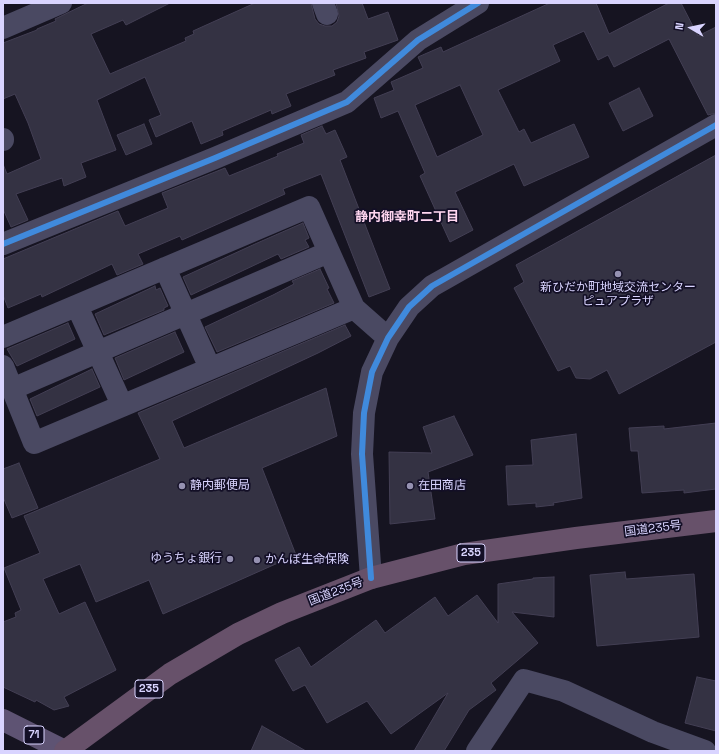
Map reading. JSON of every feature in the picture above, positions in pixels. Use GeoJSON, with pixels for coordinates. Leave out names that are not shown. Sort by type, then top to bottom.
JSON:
{"type":"FeatureCollection","features":[{"type":"Feature","properties":{"kind":"highway","name":"国道235号"},"geometry":{"type":"LineString","coordinates":[[66,751],[170,674],[238,634],[282,613],[371,578],[464,554],[576,538],[716,521]]}},
{"type":"Feature","properties":{"kind":"main road","name":"71"},"geometry":{"type":"LineString","coordinates":[[3,720],[66,751]]}},
{"type":"Feature","properties":{"kind":"street"},"geometry":{"type":"LineString","coordinates":[[3,28],[61,3]]}},
{"type":"Feature","properties":{"kind":"street"},"geometry":{"type":"LineString","coordinates":[[3,244],[215,158],[347,102],[418,40],[478,3]]}},
{"type":"Feature","properties":{"kind":"street"},"geometry":{"type":"LineString","coordinates":[[371,578],[362,454],[364,413],[372,372],[388,338],[408,307],[432,286],[716,125]]}},
{"type":"Feature","properties":{"kind":"street"},"geometry":{"type":"LineString","coordinates":[[3,337],[309,208],[354,308],[388,338]]}},
{"type":"Feature","properties":{"kind":"street"},"geometry":{"type":"LineString","coordinates":[[12,389],[329,252]]}},
{"type":"Feature","properties":{"kind":"street"},"geometry":{"type":"LineString","coordinates":[[165,268],[210,368]]}},
{"type":"Feature","properties":{"kind":"street"},"geometry":{"type":"LineString","coordinates":[[77,306],[122,405]]}},
{"type":"Feature","properties":{"kind":"street"},"geometry":{"type":"LineString","coordinates":[[3,366],[34,443],[354,308]]}},
{"type":"Feature","properties":{"kind":"street"},"geometry":{"type":"LineString","coordinates":[[477,751],[524,680],[564,690],[653,732],[705,751]]}},
{"type":"Feature","properties":{"kind":"building"},"geometry":{"type":"Polygon","coordinates":[[[88,3],[170,3],[126,25],[123,20],[91,34],[110,74],[186,41],[185,38],[194,34],[193,31],[255,3],[311,3],[315,19],[319,24],[332,26],[337,22],[339,16],[336,3],[362,3],[368,19],[388,12],[398,40],[364,52],[366,58],[333,70],[335,75],[286,94],[291,106],[272,114],[271,110],[222,131],[223,135],[201,144],[192,121],[156,137],[149,120],[161,115],[145,77],[97,100],[116,150],[81,163],[86,177],[64,186],[62,178],[16,194],[28,220],[11,227],[3,209],[3,164],[7,174],[41,159],[28,123],[15,94],[3,99],[3,43],[37,30],[56,21],[55,19],[88,3]]]}},
{"type":"Feature","properties":{"kind":"building"},"geometry":{"type":"Polygon","coordinates":[[[550,3],[596,3],[609,34],[669,3],[681,3],[698,36],[716,27],[716,113],[708,115],[669,39],[614,67],[608,55],[598,60],[584,31],[553,45],[560,61],[498,90],[519,132],[524,129],[531,143],[574,124],[589,157],[524,186],[514,164],[455,192],[473,230],[450,242],[420,176],[425,173],[398,111],[381,118],[374,98],[394,90],[391,82],[423,68],[418,57],[441,47],[443,52],[550,3]],[[460,85],[415,105],[437,157],[483,135],[460,85]]]}},
{"type":"Feature","properties":{"kind":"building"},"geometry":{"type":"Polygon","coordinates":[[[639,88],[653,116],[623,131],[609,103],[639,88]]]}},
{"type":"Feature","properties":{"kind":"building"},"geometry":{"type":"Polygon","coordinates":[[[144,124],[152,144],[126,155],[117,135],[144,124]]]}},
{"type":"Feature","properties":{"kind":"building"},"geometry":{"type":"Polygon","coordinates":[[[322,126],[326,134],[335,130],[347,157],[340,160],[390,289],[369,297],[321,174],[283,189],[285,194],[182,240],[180,236],[138,254],[143,264],[117,275],[112,264],[42,297],[41,294],[8,308],[3,295],[3,259],[118,211],[125,226],[168,208],[162,193],[225,168],[229,176],[278,156],[277,154],[304,143],[301,135],[322,126]]]}},
{"type":"Feature","properties":{"kind":"building","name":"新ひだか町地域交流センター ピュアプラザ"},"geometry":{"type":"Polygon","coordinates":[[[716,155],[716,342],[619,394],[607,370],[590,379],[576,378],[570,366],[558,371],[514,288],[524,282],[516,265],[716,155]]]}},
{"type":"Feature","properties":{"kind":"building"},"geometry":{"type":"Polygon","coordinates":[[[303,223],[309,238],[305,240],[309,247],[281,259],[278,254],[191,295],[183,277],[303,223]]]}},
{"type":"Feature","properties":{"kind":"building"},"geometry":{"type":"Polygon","coordinates":[[[320,269],[334,303],[217,352],[205,327],[273,295],[294,284],[292,281],[320,269]]]}},
{"type":"Feature","properties":{"kind":"building"},"geometry":{"type":"Polygon","coordinates":[[[155,286],[156,290],[160,288],[168,306],[164,308],[164,310],[104,335],[95,314],[155,286]]]}},
{"type":"Feature","properties":{"kind":"building"},"geometry":{"type":"Polygon","coordinates":[[[68,323],[75,339],[17,366],[7,349],[68,323]]]}},
{"type":"Feature","properties":{"kind":"building","name":"静内郵便局"},"geometry":{"type":"Polygon","coordinates":[[[345,325],[351,336],[318,353],[172,421],[184,448],[326,388],[337,436],[262,468],[296,555],[163,614],[149,580],[96,602],[80,564],[43,579],[59,614],[85,602],[116,670],[64,697],[69,706],[54,710],[36,700],[35,702],[3,687],[3,622],[16,617],[15,613],[21,610],[4,568],[40,553],[24,516],[160,459],[138,413],[345,325]]]}},
{"type":"Feature","properties":{"kind":"building"},"geometry":{"type":"Polygon","coordinates":[[[175,332],[184,352],[124,380],[115,358],[175,332]]]}},
{"type":"Feature","properties":{"kind":"building"},"geometry":{"type":"Polygon","coordinates":[[[92,369],[100,387],[37,416],[30,399],[92,369]]]}},
{"type":"Feature","properties":{"kind":"building","name":"在田商店"},"geometry":{"type":"Polygon","coordinates":[[[454,416],[473,455],[428,472],[435,519],[390,524],[389,452],[432,453],[423,427],[454,416]]]}},
{"type":"Feature","properties":{"kind":"building"},"geometry":{"type":"Polygon","coordinates":[[[716,423],[716,489],[684,493],[684,490],[642,493],[638,451],[631,451],[629,428],[664,426],[664,429],[716,423]]]}},
{"type":"Feature","properties":{"kind":"building"},"geometry":{"type":"Polygon","coordinates":[[[576,434],[582,498],[553,503],[554,505],[536,507],[536,503],[508,505],[506,466],[533,465],[531,440],[576,434]]]}},
{"type":"Feature","properties":{"kind":"building"},"geometry":{"type":"Polygon","coordinates":[[[19,463],[38,508],[12,518],[3,497],[3,469],[19,463]]]}},
{"type":"Feature","properties":{"kind":"building"},"geometry":{"type":"Polygon","coordinates":[[[625,572],[626,579],[694,574],[699,637],[597,646],[590,575],[625,572]]]}},
{"type":"Feature","properties":{"kind":"building"},"geometry":{"type":"Polygon","coordinates":[[[554,577],[554,617],[512,612],[538,643],[491,683],[496,690],[469,710],[444,751],[414,751],[448,693],[391,734],[367,701],[327,723],[305,685],[293,691],[275,660],[299,647],[311,667],[376,620],[385,633],[435,597],[448,616],[477,595],[498,623],[498,584],[533,578],[554,577]]]}},
{"type":"Feature","properties":{"kind":"building"},"geometry":{"type":"Polygon","coordinates":[[[697,677],[716,681],[716,731],[685,723],[697,677]]]}},
{"type":"Feature","properties":{"kind":"building"},"geometry":{"type":"Polygon","coordinates":[[[262,726],[306,751],[251,751],[262,726]]]}},
{"type":"Feature","properties":{"kind":"cycle path"},"geometry":{"type":"LineString","coordinates":[[3,244],[215,158],[347,102],[418,40],[478,3]]}},
{"type":"Feature","properties":{"kind":"cycle path"},"geometry":{"type":"LineString","coordinates":[[371,578],[362,454],[364,413],[372,372],[388,338],[409,307],[432,286],[716,125]]}},
{"type":"Feature","properties":{"kind":"place","name":"新ひだか町地域交流センター ピュアプラザ"},"geometry":{"type":"Point","coordinates":[618,274]}},
{"type":"Feature","properties":{"kind":"place","name":"静内郵便局"},"geometry":{"type":"Point","coordinates":[182,486]}},
{"type":"Feature","properties":{"kind":"place","name":"在田商店"},"geometry":{"type":"Point","coordinates":[410,486]}},
{"type":"Feature","properties":{"kind":"place","name":"ゆうちょ銀行"},"geometry":{"type":"Point","coordinates":[230,559]}},
{"type":"Feature","properties":{"kind":"place","name":"かんぽ生命保険"},"geometry":{"type":"Point","coordinates":[257,560]}},
{"type":"Feature","properties":{"kind":"district","name":"静内御幸町二丁目"},"geometry":{"type":"Point","coordinates":[407,217]}}]}
